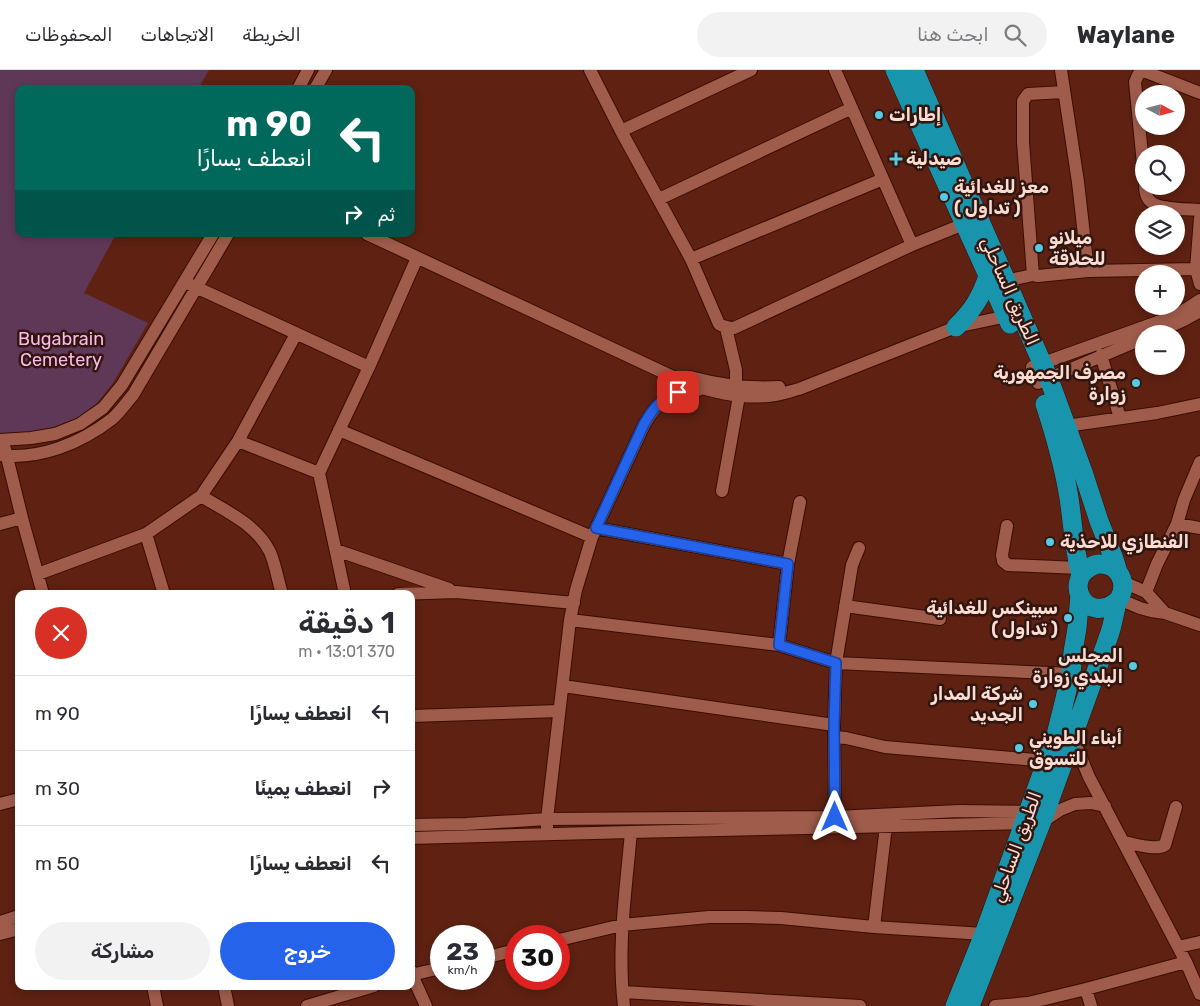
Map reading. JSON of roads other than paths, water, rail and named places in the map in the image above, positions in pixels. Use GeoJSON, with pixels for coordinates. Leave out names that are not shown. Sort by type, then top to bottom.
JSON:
{"type":"FeatureCollection","features":[{"type":"Feature","properties":{"kind":"highway","name":"الطريق الساحلي"},"geometry":{"type":"LineString","coordinates":[[895,70],[964,224],[997,278]]}},
{"type":"Feature","properties":{"kind":"highway","name":"الطريق الساحلي"},"geometry":{"type":"LineString","coordinates":[[914,70],[997,278],[1066,426],[1098,521],[1114,559],[1119,588],[1112,628],[1073,738],[1035,817],[954,1006]]}},
{"type":"Feature","properties":{"kind":"highway"},"geometry":{"type":"LineString","coordinates":[[956,327],[976,304],[983,290],[997,278]]}},
{"type":"Feature","properties":{"kind":"highway","name":"الطريق الساحلي"},"geometry":{"type":"LineString","coordinates":[[1040,373],[1062,462],[1080,571]]}},
{"type":"Feature","properties":{"kind":"highway"},"geometry":{"type":"LineString","coordinates":[[1099,564],[1113,567],[1119,588],[1112,606],[1097,609],[1090,606],[1084,602],[1078,588],[1080,571],[1099,564]]}},
{"type":"Feature","properties":{"kind":"highway","name":"الطريق الساحلي"},"geometry":{"type":"LineString","coordinates":[[970,1006],[1035,817],[1047,761],[1056,735],[1071,674],[1080,595]]}},
{"type":"Feature","properties":{"kind":"street"},"geometry":{"type":"LineString","coordinates":[[300,85],[308,70]]}},
{"type":"Feature","properties":{"kind":"street"},"geometry":{"type":"LineString","coordinates":[[317,85],[326,70]]}},
{"type":"Feature","properties":{"kind":"street"},"geometry":{"type":"LineString","coordinates":[[590,70],[691,259],[719,324],[726,328],[734,328],[912,245],[964,224]]}},
{"type":"Feature","properties":{"kind":"street"},"geometry":{"type":"LineString","coordinates":[[621,131],[751,70]]}},
{"type":"Feature","properties":{"kind":"street"},"geometry":{"type":"LineString","coordinates":[[835,70],[912,245]]}},
{"type":"Feature","properties":{"kind":"street"},"geometry":{"type":"LineString","coordinates":[[1062,70],[1088,271]]}},
{"type":"Feature","properties":{"kind":"street"},"geometry":{"type":"LineString","coordinates":[[1141,145],[1135,82],[1141,72],[1146,72],[1200,93]]}},
{"type":"Feature","properties":{"kind":"street"},"geometry":{"type":"LineString","coordinates":[[1033,275],[1023,142],[1023,101],[1028,94],[1064,92]]}},
{"type":"Feature","properties":{"kind":"street"},"geometry":{"type":"LineString","coordinates":[[658,199],[852,108]]}},
{"type":"Feature","properties":{"kind":"street"},"geometry":{"type":"LineString","coordinates":[[691,259],[883,179]]}},
{"type":"Feature","properties":{"kind":"street"},"geometry":{"type":"LineString","coordinates":[[1146,195],[1150,202],[1158,207],[1200,210]]}},
{"type":"Feature","properties":{"kind":"street"},"geometry":{"type":"LineString","coordinates":[[1200,218],[1196,269],[1200,284]]}},
{"type":"Feature","properties":{"kind":"street"},"geometry":{"type":"LineString","coordinates":[[42,590],[1,440],[55,434],[80,424],[103,408],[122,385],[211,237]]}},
{"type":"Feature","properties":{"kind":"street"},"geometry":{"type":"LineString","coordinates":[[4,456],[36,454],[63,447],[89,435],[114,417],[133,395],[226,237]]}},
{"type":"Feature","properties":{"kind":"street"},"geometry":{"type":"LineString","coordinates":[[373,237],[666,372],[686,383],[708,391]]}},
{"type":"Feature","properties":{"kind":"street"},"geometry":{"type":"LineString","coordinates":[[344,590],[319,473],[417,258]]}},
{"type":"Feature","properties":{"kind":"street"},"geometry":{"type":"LineString","coordinates":[[997,278],[1088,271],[1196,269]]}},
{"type":"Feature","properties":{"kind":"street"},"geometry":{"type":"LineString","coordinates":[[184,282],[368,367]]}},
{"type":"Feature","properties":{"kind":"street"},"geometry":{"type":"LineString","coordinates":[[1040,373],[1180,313],[1200,300]]}},
{"type":"Feature","properties":{"kind":"street"},"geometry":{"type":"LineString","coordinates":[[1173,325],[1200,311]]}},
{"type":"Feature","properties":{"kind":"street"},"geometry":{"type":"LineString","coordinates":[[666,372],[757,397],[776,395],[799,389],[956,327],[1013,315]]}},
{"type":"Feature","properties":{"kind":"street"},"geometry":{"type":"LineString","coordinates":[[722,492],[738,391],[736,370],[726,328]]}},
{"type":"Feature","properties":{"kind":"street"},"geometry":{"type":"LineString","coordinates":[[38,574],[146,534],[201,496],[238,441],[296,334]]}},
{"type":"Feature","properties":{"kind":"street"},"geometry":{"type":"LineString","coordinates":[[1040,373],[1101,355],[1135,342]]}},
{"type":"Feature","properties":{"kind":"street"},"geometry":{"type":"LineString","coordinates":[[1101,355],[1120,418]]}},
{"type":"Feature","properties":{"kind":"street"},"geometry":{"type":"LineString","coordinates":[[547,835],[547,819],[570,620],[576,590],[594,532],[644,424],[653,409],[664,398],[678,392],[693,389],[738,391]]}},
{"type":"Feature","properties":{"kind":"street"},"geometry":{"type":"LineString","coordinates":[[1066,426],[1157,413],[1200,404]]}},
{"type":"Feature","properties":{"kind":"street"},"geometry":{"type":"LineString","coordinates":[[339,430],[594,532],[788,564]]}},
{"type":"Feature","properties":{"kind":"street"},"geometry":{"type":"LineString","coordinates":[[238,441],[319,473]]}},
{"type":"Feature","properties":{"kind":"street"},"geometry":{"type":"LineString","coordinates":[[1146,592],[1157,564],[1177,524],[1184,500],[1200,462]]}},
{"type":"Feature","properties":{"kind":"street"},"geometry":{"type":"LineString","coordinates":[[201,496],[237,517],[258,534],[270,553],[281,590]]}},
{"type":"Feature","properties":{"kind":"street"},"geometry":{"type":"LineString","coordinates":[[779,645],[788,564],[800,502]]}},
{"type":"Feature","properties":{"kind":"street"},"geometry":{"type":"LineString","coordinates":[[0,524],[22,518]]}},
{"type":"Feature","properties":{"kind":"street"},"geometry":{"type":"LineString","coordinates":[[1177,524],[1200,528]]}},
{"type":"Feature","properties":{"kind":"street"},"geometry":{"type":"LineString","coordinates":[[1007,526],[1002,556],[1003,561],[1008,565],[1080,571]]}},
{"type":"Feature","properties":{"kind":"street"},"geometry":{"type":"LineString","coordinates":[[146,534],[163,590]]}},
{"type":"Feature","properties":{"kind":"street"},"geometry":{"type":"LineString","coordinates":[[835,817],[834,731],[836,663],[852,565],[859,548]]}},
{"type":"Feature","properties":{"kind":"street"},"geometry":{"type":"LineString","coordinates":[[336,550],[456,592]]}},
{"type":"Feature","properties":{"kind":"street"},"geometry":{"type":"LineString","coordinates":[[1119,588],[1146,592],[1165,613]]}},
{"type":"Feature","properties":{"kind":"street"},"geometry":{"type":"LineString","coordinates":[[1119,588],[1140,608],[1165,613],[1200,625]]}},
{"type":"Feature","properties":{"kind":"street"},"geometry":{"type":"LineString","coordinates":[[415,593],[456,592],[574,603]]}},
{"type":"Feature","properties":{"kind":"street"},"geometry":{"type":"LineString","coordinates":[[845,606],[940,620]]}},
{"type":"Feature","properties":{"kind":"street"},"geometry":{"type":"LineString","coordinates":[[570,620],[779,645],[836,663],[1071,674]]}},
{"type":"Feature","properties":{"kind":"street"},"geometry":{"type":"LineString","coordinates":[[563,686],[834,731],[846,738],[885,747],[1047,761]]}},
{"type":"Feature","properties":{"kind":"street"},"geometry":{"type":"LineString","coordinates":[[415,716],[559,711]]}},
{"type":"Feature","properties":{"kind":"street"},"geometry":{"type":"LineString","coordinates":[[1073,738],[1089,777],[1186,962],[1200,994]]}},
{"type":"Feature","properties":{"kind":"street"},"geometry":{"type":"LineString","coordinates":[[0,804],[15,800]]}},
{"type":"Feature","properties":{"kind":"street"},"geometry":{"type":"LineString","coordinates":[[415,838],[886,826],[1035,817],[1075,804],[1091,803],[1105,806]]}},
{"type":"Feature","properties":{"kind":"street"},"geometry":{"type":"LineString","coordinates":[[1124,842],[1161,848],[1165,845],[1176,807]]}},
{"type":"Feature","properties":{"kind":"street"},"geometry":{"type":"LineString","coordinates":[[415,825],[547,819],[835,817],[959,811],[1035,817]]}},
{"type":"Feature","properties":{"kind":"street"},"geometry":{"type":"LineString","coordinates":[[874,927],[886,826]]}},
{"type":"Feature","properties":{"kind":"street"},"geometry":{"type":"LineString","coordinates":[[624,1006],[622,992],[622,925],[631,832]]}},
{"type":"Feature","properties":{"kind":"street"},"geometry":{"type":"LineString","coordinates":[[0,922],[15,917]]}},
{"type":"Feature","properties":{"kind":"street"},"geometry":{"type":"LineString","coordinates":[[570,937],[622,925],[709,917],[782,918],[874,927],[984,934]]}},
{"type":"Feature","properties":{"kind":"street"},"geometry":{"type":"LineString","coordinates":[[0,934],[15,929]]}},
{"type":"Feature","properties":{"kind":"street"},"geometry":{"type":"LineString","coordinates":[[1178,947],[1200,942]]}},
{"type":"Feature","properties":{"kind":"street"},"geometry":{"type":"LineString","coordinates":[[995,1006],[1028,1005],[1186,962]]}},
{"type":"Feature","properties":{"kind":"street"},"geometry":{"type":"LineString","coordinates":[[415,974],[430,971]]}},
{"type":"Feature","properties":{"kind":"street"},"geometry":{"type":"LineString","coordinates":[[415,982],[426,1006]]}},
{"type":"Feature","properties":{"kind":"street"},"geometry":{"type":"LineString","coordinates":[[1086,989],[1091,1006]]}},
{"type":"Feature","properties":{"kind":"street"},"geometry":{"type":"LineString","coordinates":[[154,990],[157,1006]]}},
{"type":"Feature","properties":{"kind":"street"},"geometry":{"type":"LineString","coordinates":[[225,990],[228,1006]]}},
{"type":"Feature","properties":{"kind":"street"},"geometry":{"type":"LineString","coordinates":[[307,1006],[361,990]]}},
{"type":"Feature","properties":{"kind":"street"},"geometry":{"type":"LineString","coordinates":[[622,992],[860,1006]]}},
{"type":"Feature","properties":{"kind":"place","name":"إطارات"},"geometry":{"type":"Point","coordinates":[879,115]}},
{"type":"Feature","properties":{"kind":"place","name":"صيدلية"},"geometry":{"type":"Point","coordinates":[896,159]}},
{"type":"Feature","properties":{"kind":"place","name":"معز للغدائية ( تداول )"},"geometry":{"type":"Point","coordinates":[944,197]}},
{"type":"Feature","properties":{"kind":"place","name":"ميلانو للحلاقة"},"geometry":{"type":"Point","coordinates":[1039,248]}},
{"type":"Feature","properties":{"kind":"place","name":"مصرف الجمهورية زوارة"},"geometry":{"type":"Point","coordinates":[1136,383]}},
{"type":"Feature","properties":{"kind":"place","name":"الفنطازي للاحذية"},"geometry":{"type":"Point","coordinates":[1050,542]}},
{"type":"Feature","properties":{"kind":"place","name":"سبينكس للغدائية ( تداول )"},"geometry":{"type":"Point","coordinates":[1068,618]}},
{"type":"Feature","properties":{"kind":"place","name":"المجلس البلدي زوارة"},"geometry":{"type":"Point","coordinates":[1133,666]}},
{"type":"Feature","properties":{"kind":"place","name":"شركة المدار الجديد"},"geometry":{"type":"Point","coordinates":[1033,704]}},
{"type":"Feature","properties":{"kind":"place","name":"أبناء الطويني للتسوق"},"geometry":{"type":"Point","coordinates":[1019,748]}},
{"type":"Feature","properties":{"kind":"park label","name":"Bugabrain Cemetery"},"geometry":{"type":"Point","coordinates":[61,349]}}]}
